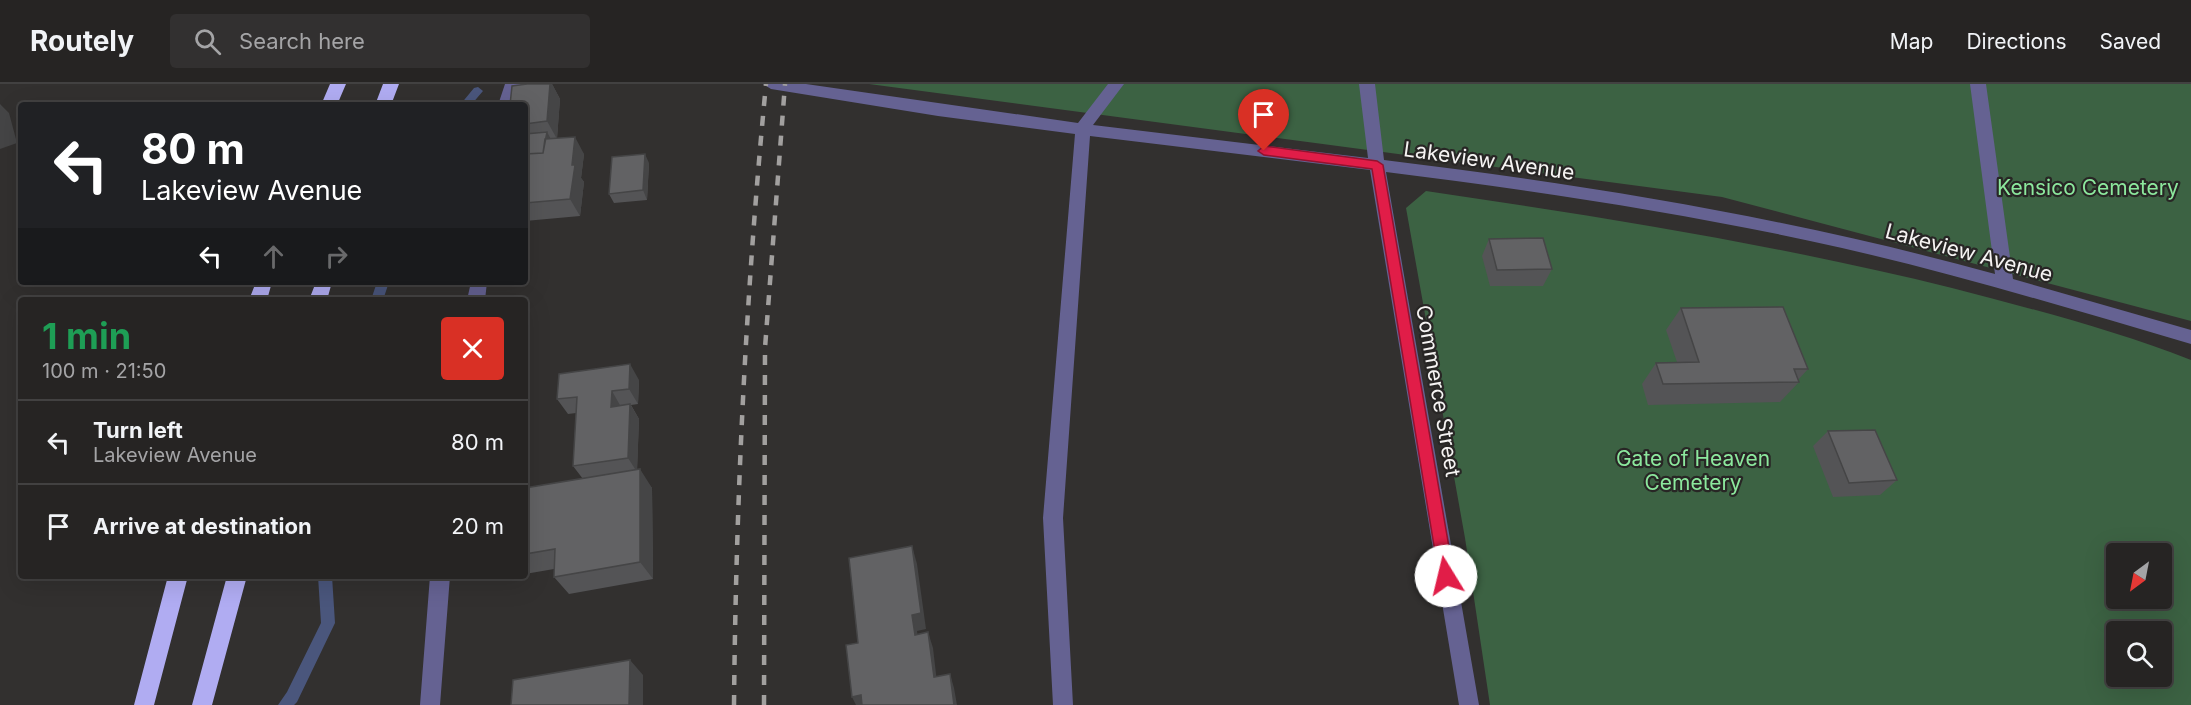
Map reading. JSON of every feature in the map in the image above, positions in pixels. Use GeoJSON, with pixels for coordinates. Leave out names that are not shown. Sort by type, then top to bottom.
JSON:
{"type":"FeatureCollection","features":[{"type":"Feature","properties":{"kind":"highway"},"geometry":{"type":"LineString","coordinates":[[330,102],[338,84]]}},
{"type":"Feature","properties":{"kind":"highway"},"geometry":{"type":"LineString","coordinates":[[384,102],[391,84]]}},
{"type":"Feature","properties":{"kind":"highway"},"geometry":{"type":"LineString","coordinates":[[144,705],[177,579]]}},
{"type":"Feature","properties":{"kind":"highway"},"geometry":{"type":"LineString","coordinates":[[202,705],[236,579]]}},
{"type":"Feature","properties":{"kind":"street"},"geometry":{"type":"LineString","coordinates":[[507,102],[513,84]]}},
{"type":"Feature","properties":{"kind":"street","name":"Lakeview Avenue"},"geometry":{"type":"LineString","coordinates":[[771,84],[983,117],[1083,127],[1377,165],[1658,206],[1792,231],[2005,284],[2191,337]]}},
{"type":"Feature","properties":{"kind":"street"},"geometry":{"type":"LineString","coordinates":[[1063,705],[1053,518],[1083,127],[1116,84]]}},
{"type":"Feature","properties":{"kind":"street","name":"Commerce Street"},"geometry":{"type":"LineString","coordinates":[[1367,84],[1377,165],[1469,705]]}},
{"type":"Feature","properties":{"kind":"street"},"geometry":{"type":"LineString","coordinates":[[1978,84],[2005,284]]}},
{"type":"Feature","properties":{"kind":"street"},"geometry":{"type":"LineString","coordinates":[[430,705],[435,614],[440,579]]}},
{"type":"Feature","properties":{"kind":"green space","name":"Kensico Cemetery"},"geometry":{"type":"Polygon","coordinates":[[[869,84],[2191,84],[2191,321],[1722,197],[869,84]]]}},
{"type":"Feature","properties":{"kind":"green space","name":"Gate of Heaven Cemetery"},"geometry":{"type":"Polygon","coordinates":[[[1426,191],[1625,222],[1822,258],[2013,304],[2103,330],[2191,360],[2191,705],[1490,705],[1465,538],[1406,208],[1426,191]]]}},
{"type":"Feature","properties":{"kind":"building"},"geometry":{"type":"Polygon","coordinates":[[[550,84],[547,121],[528,124],[528,102],[510,102],[512,86],[550,84]]]}},
{"type":"Feature","properties":{"kind":"building"},"geometry":{"type":"Polygon","coordinates":[[[547,132],[543,153],[528,154],[528,134],[547,132]]]}},
{"type":"Feature","properties":{"kind":"building"},"geometry":{"type":"Polygon","coordinates":[[[575,137],[572,165],[575,165],[570,199],[528,203],[528,154],[543,153],[545,139],[575,137]]]}},
{"type":"Feature","properties":{"kind":"building"},"geometry":{"type":"Polygon","coordinates":[[[645,154],[643,190],[609,194],[612,157],[645,154]]]}},
{"type":"Feature","properties":{"kind":"building"},"geometry":{"type":"Polygon","coordinates":[[[1543,238],[1552,269],[1497,270],[1489,239],[1543,238]]]}},
{"type":"Feature","properties":{"kind":"building"},"geometry":{"type":"Polygon","coordinates":[[[1783,307],[1808,369],[1794,369],[1799,382],[1663,384],[1656,363],[1699,362],[1681,308],[1783,307]]]}},
{"type":"Feature","properties":{"kind":"building"},"geometry":{"type":"Polygon","coordinates":[[[630,364],[629,389],[612,391],[611,407],[630,404],[628,458],[573,466],[577,397],[557,399],[559,374],[630,364]]]}},
{"type":"Feature","properties":{"kind":"building"},"geometry":{"type":"Polygon","coordinates":[[[1875,430],[1897,480],[1849,483],[1828,431],[1875,430]]]}},
{"type":"Feature","properties":{"kind":"building"},"geometry":{"type":"Polygon","coordinates":[[[640,469],[640,562],[554,577],[555,549],[528,554],[528,488],[640,469]]]}},
{"type":"Feature","properties":{"kind":"building"},"geometry":{"type":"Polygon","coordinates":[[[912,546],[921,613],[912,615],[915,635],[928,632],[934,677],[950,674],[954,705],[862,705],[861,695],[852,697],[846,645],[858,643],[849,558],[912,546]]]}},
{"type":"Feature","properties":{"kind":"building"},"geometry":{"type":"Polygon","coordinates":[[[630,660],[629,705],[511,705],[513,680],[630,660]]]}},
{"type":"Feature","properties":{"kind":"waterway"},"geometry":{"type":"LineString","coordinates":[[468,102],[478,91]]}},
{"type":"Feature","properties":{"kind":"waterway"},"geometry":{"type":"LineString","coordinates":[[378,297],[382,285]]}},
{"type":"Feature","properties":{"kind":"waterway"},"geometry":{"type":"LineString","coordinates":[[285,705],[292,697],[328,623],[325,579]]}},
{"type":"Feature","properties":{"kind":"railway"},"geometry":{"type":"LineString","coordinates":[[734,705],[743,394],[766,84]]}},
{"type":"Feature","properties":{"kind":"railway"},"geometry":{"type":"LineString","coordinates":[[764,705],[765,348],[785,84]]}},
{"type":"Feature","properties":{"kind":"route"},"geometry":{"type":"LineString","coordinates":[[1264,151],[1377,165],[1446,576]]}}]}
